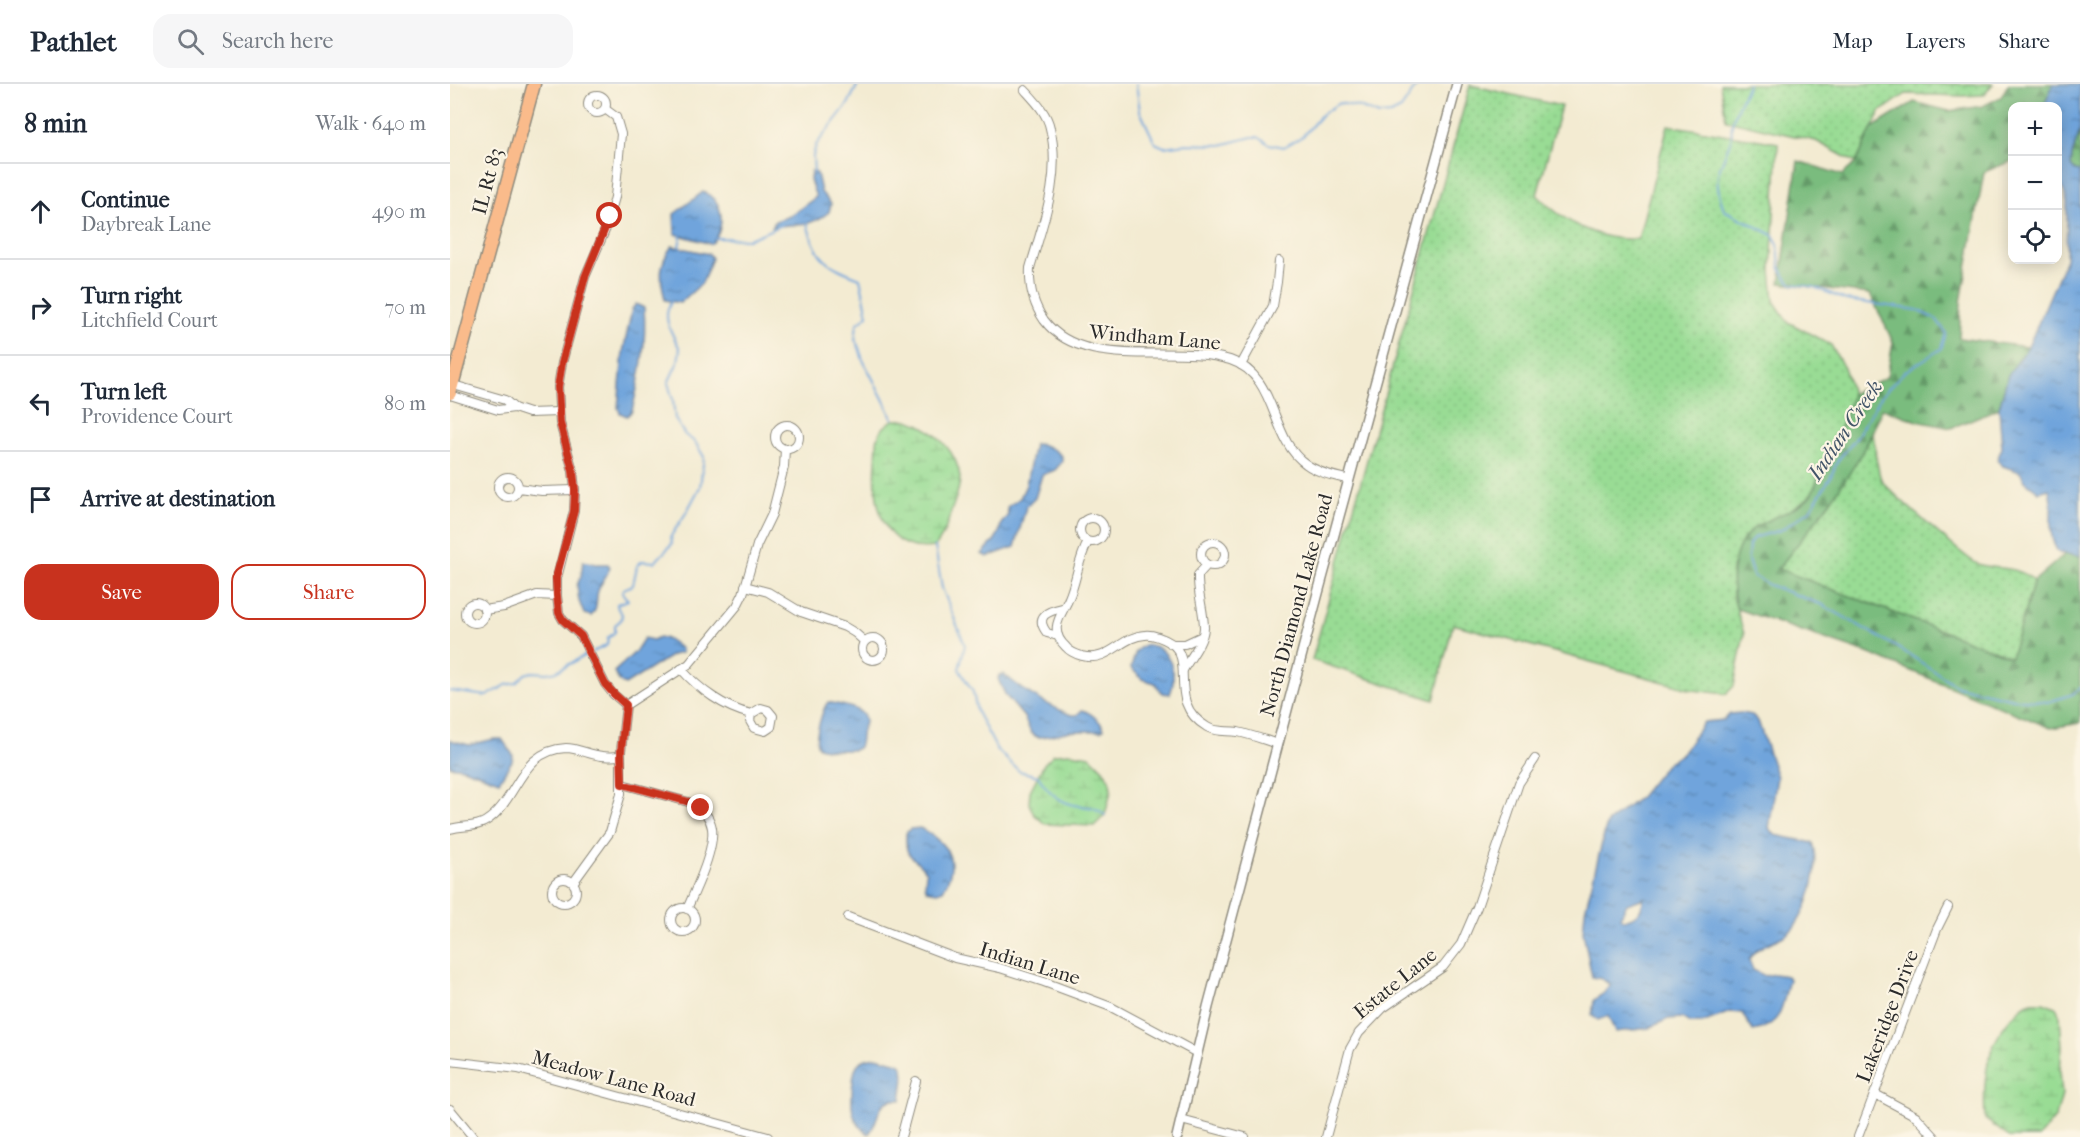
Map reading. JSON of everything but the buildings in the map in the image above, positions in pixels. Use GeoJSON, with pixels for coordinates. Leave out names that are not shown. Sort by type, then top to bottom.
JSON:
{"type":"FeatureCollection","features":[{"type":"Feature","properties":{"kind":"main road","name":"IL Rt 83"},"geometry":{"type":"LineString","coordinates":[[451,389],[534,84]]}},
{"type":"Feature","properties":{"kind":"street","name":"North Diamond Lake Road"},"geometry":{"type":"LineString","coordinates":[[1177,1137],[1278,744],[1457,84]]}},
{"type":"Feature","properties":{"kind":"street","name":"Windham Lane"},"geometry":{"type":"LineString","coordinates":[[1025,90],[1040,106],[1050,127],[1054,153],[1053,186],[1029,279],[1035,304],[1051,329],[1078,346],[1101,350],[1208,356],[1241,365],[1255,377],[1270,399],[1287,442],[1294,453],[1315,470],[1349,480]]}},
{"type":"Feature","properties":{"kind":"street"},"geometry":{"type":"LineString","coordinates":[[605,109],[616,117],[621,134],[615,197],[608,226],[585,277],[562,363],[558,387],[559,412],[573,471],[575,490],[574,511],[556,578],[559,613],[563,620],[581,636],[605,684],[626,705]]}},
{"type":"Feature","properties":{"kind":"street"},"geometry":{"type":"LineString","coordinates":[[1241,365],[1273,306],[1279,261]]}},
{"type":"Feature","properties":{"kind":"street"},"geometry":{"type":"LineString","coordinates":[[451,389],[498,410],[514,408]]}},
{"type":"Feature","properties":{"kind":"street"},"geometry":{"type":"LineString","coordinates":[[451,389],[505,400],[514,408],[529,413],[559,412]]}},
{"type":"Feature","properties":{"kind":"street"},"geometry":{"type":"LineString","coordinates":[[626,705],[689,664],[737,606],[757,545],[772,514],[784,467],[785,449]]}},
{"type":"Feature","properties":{"kind":"street"},"geometry":{"type":"LineString","coordinates":[[518,488],[542,492],[575,490]]}},
{"type":"Feature","properties":{"kind":"street"},"geometry":{"type":"LineString","coordinates":[[1088,542],[1083,551],[1070,597],[1058,616],[1058,636],[1063,645],[1072,652],[1093,658],[1137,636],[1155,636],[1171,644],[1177,650],[1183,670],[1183,698],[1189,710],[1205,726],[1213,730],[1237,732],[1278,744]]}},
{"type":"Feature","properties":{"kind":"street"},"geometry":{"type":"LineString","coordinates":[[1183,670],[1204,628],[1197,587],[1198,575],[1208,565]]}},
{"type":"Feature","properties":{"kind":"street"},"geometry":{"type":"LineString","coordinates":[[745,586],[768,592],[801,612],[845,627],[864,641]]}},
{"type":"Feature","properties":{"kind":"street"},"geometry":{"type":"LineString","coordinates":[[484,610],[504,607],[537,595],[557,596]]}},
{"type":"Feature","properties":{"kind":"street"},"geometry":{"type":"LineString","coordinates":[[1058,636],[1047,633],[1042,626],[1042,620],[1050,610],[1063,608]]}},
{"type":"Feature","properties":{"kind":"street"},"geometry":{"type":"LineString","coordinates":[[1171,644],[1185,644],[1202,636]]}},
{"type":"Feature","properties":{"kind":"street"},"geometry":{"type":"LineString","coordinates":[[681,669],[694,683],[713,697],[740,712],[751,714]]}},
{"type":"Feature","properties":{"kind":"street"},"geometry":{"type":"LineString","coordinates":[[573,883],[610,832],[622,784],[621,756],[626,705]]}},
{"type":"Feature","properties":{"kind":"street"},"geometry":{"type":"LineString","coordinates":[[450,829],[480,824],[488,820],[510,794],[528,765],[539,757],[565,748],[602,756],[621,756]]}},
{"type":"Feature","properties":{"kind":"street","name":"Estate Lane"},"geometry":{"type":"LineString","coordinates":[[1326,1137],[1350,1049],[1359,1033],[1383,1008],[1443,967],[1461,944],[1477,907],[1519,783],[1535,759]]}},
{"type":"Feature","properties":{"kind":"street"},"geometry":{"type":"LineString","coordinates":[[622,784],[693,803],[701,808],[710,822],[711,839],[702,875],[687,909]]}},
{"type":"Feature","properties":{"kind":"street","name":"Lakeridge Drive"},"geometry":{"type":"LineString","coordinates":[[1858,1137],[1937,928],[1948,907]]}},
{"type":"Feature","properties":{"kind":"street","name":"Indian Lane"},"geometry":{"type":"LineString","coordinates":[[848,917],[956,958],[1000,968],[1111,1007],[1197,1053]]}},
{"type":"Feature","properties":{"kind":"street","name":"Meadow Lane Road"},"geometry":{"type":"LineString","coordinates":[[450,1061],[518,1069],[768,1137]]}},
{"type":"Feature","properties":{"kind":"street"},"geometry":{"type":"LineString","coordinates":[[901,1137],[916,1081]]}},
{"type":"Feature","properties":{"kind":"street"},"geometry":{"type":"LineString","coordinates":[[1875,1094],[1916,1116],[1935,1137]]}},
{"type":"Feature","properties":{"kind":"street"},"geometry":{"type":"LineString","coordinates":[[450,1109],[473,1137]]}},
{"type":"Feature","properties":{"kind":"street"},"geometry":{"type":"LineString","coordinates":[[1181,1120],[1245,1137]]}},
{"type":"Feature","properties":{"kind":"green space"},"geometry":{"type":"Polygon","coordinates":[[[1720,84],[1993,84],[1984,95],[1906,94],[1880,112],[1856,163],[1816,141],[1726,120],[1720,84]]]}},
{"type":"Feature","properties":{"kind":"green space"},"geometry":{"type":"Polygon","coordinates":[[[2008,84],[2053,84],[2046,102],[2008,102],[2008,163],[1984,172],[1961,302],[1959,338],[2028,347],[2008,375],[1999,408],[1951,428],[1917,421],[1882,408],[1850,472],[1823,512],[1778,569],[2011,657],[2034,581],[2065,554],[2080,556],[2080,723],[2051,728],[1867,653],[1737,609],[1733,586],[1734,561],[1744,539],[1762,523],[1794,508],[1810,496],[1852,394],[1887,377],[1893,342],[1870,294],[1780,283],[1798,161],[1842,175],[1856,163],[1872,128],[1914,102],[1949,111],[1983,106],[2001,97],[2008,84]]]}},
{"type":"Feature","properties":{"kind":"green space"},"geometry":{"type":"Polygon","coordinates":[[[1470,85],[1561,106],[1537,195],[1570,222],[1596,234],[1610,237],[1638,239],[1668,125],[1778,143],[1771,270],[1774,301],[1788,322],[1831,345],[1845,370],[1852,394],[1848,410],[1810,497],[1784,514],[1759,525],[1742,542],[1732,568],[1733,597],[1744,634],[1734,686],[1726,694],[1693,690],[1453,624],[1434,700],[1312,660],[1470,85]]]}},
{"type":"Feature","properties":{"kind":"green space"},"geometry":{"type":"Polygon","coordinates":[[[2080,130],[2080,172],[2075,171],[2071,166],[2080,130]]]}},
{"type":"Feature","properties":{"kind":"green space"},"geometry":{"type":"Polygon","coordinates":[[[893,420],[909,420],[928,430],[950,451],[958,468],[960,478],[957,494],[941,539],[935,547],[917,547],[902,543],[891,534],[879,508],[875,476],[877,440],[882,429],[893,420]]]}},
{"type":"Feature","properties":{"kind":"green space"},"geometry":{"type":"Polygon","coordinates":[[[1873,434],[1881,479],[1911,509],[1978,564],[2021,572],[2034,581],[2011,657],[1778,569],[1830,502],[1873,434]]]}},
{"type":"Feature","properties":{"kind":"green space"},"geometry":{"type":"Polygon","coordinates":[[[1070,753],[1090,756],[1103,769],[1110,781],[1111,791],[1105,815],[1094,826],[1045,824],[1034,814],[1029,804],[1030,791],[1044,764],[1054,754],[1070,753]]]}},
{"type":"Feature","properties":{"kind":"green space"},"geometry":{"type":"Polygon","coordinates":[[[2032,1002],[2043,1002],[2056,1007],[2060,1016],[2062,1095],[2056,1117],[2039,1137],[2009,1137],[1985,1119],[1985,1078],[1991,1053],[2002,1029],[2019,1009],[2032,1002]]]}},
{"type":"Feature","properties":{"kind":"water"},"geometry":{"type":"Polygon","coordinates":[[[2053,84],[2080,84],[2080,130],[2071,166],[2075,171],[2080,172],[2080,556],[2059,553],[2055,546],[2051,531],[2049,489],[2039,492],[2025,481],[2020,472],[2003,466],[1997,460],[2002,448],[1999,408],[2008,375],[2028,347],[2066,259],[2067,202],[2062,188],[2062,102],[2046,102],[2053,84]]]}},
{"type":"Feature","properties":{"kind":"water"},"geometry":{"type":"Polygon","coordinates":[[[811,171],[817,173],[821,192],[831,204],[829,212],[809,223],[772,227],[775,221],[790,216],[816,197],[810,180],[811,171]]]}},
{"type":"Feature","properties":{"kind":"water"},"geometry":{"type":"Polygon","coordinates":[[[703,192],[716,201],[721,215],[719,231],[711,244],[675,234],[674,214],[703,192]]]}},
{"type":"Feature","properties":{"kind":"water"},"geometry":{"type":"Polygon","coordinates":[[[672,246],[709,254],[712,258],[702,283],[680,303],[665,300],[662,285],[662,265],[672,246]]]}},
{"type":"Feature","properties":{"kind":"water"},"geometry":{"type":"Polygon","coordinates":[[[636,304],[644,308],[644,347],[632,411],[627,416],[620,413],[618,408],[623,352],[632,309],[636,304]]]}},
{"type":"Feature","properties":{"kind":"water"},"geometry":{"type":"Polygon","coordinates":[[[1034,444],[1042,444],[1053,449],[1062,456],[1062,462],[1055,470],[1042,475],[1035,498],[1026,507],[1015,547],[987,557],[982,554],[999,533],[1001,524],[1008,515],[1007,507],[1020,498],[1026,485],[1034,444]]]}},
{"type":"Feature","properties":{"kind":"water"},"geometry":{"type":"Polygon","coordinates":[[[583,561],[608,564],[610,567],[599,588],[596,607],[591,616],[584,614],[579,601],[577,585],[583,561]]]}},
{"type":"Feature","properties":{"kind":"water"},"geometry":{"type":"Polygon","coordinates":[[[659,637],[673,643],[681,649],[681,653],[672,655],[625,685],[619,681],[614,672],[635,652],[644,638],[653,640],[659,637]]]}},
{"type":"Feature","properties":{"kind":"water"},"geometry":{"type":"Polygon","coordinates":[[[1144,645],[1160,649],[1170,661],[1173,677],[1170,694],[1162,693],[1155,683],[1142,679],[1131,668],[1136,651],[1144,645]]]}},
{"type":"Feature","properties":{"kind":"water"},"geometry":{"type":"Polygon","coordinates":[[[1004,674],[1027,692],[1061,711],[1071,715],[1077,715],[1082,710],[1088,713],[1098,720],[1104,729],[1071,731],[1037,737],[1031,733],[1024,717],[1006,696],[998,679],[999,675],[1004,674]]]}},
{"type":"Feature","properties":{"kind":"water"},"geometry":{"type":"Polygon","coordinates":[[[828,702],[862,713],[865,723],[858,748],[838,750],[818,746],[821,717],[828,702]]]}},
{"type":"Feature","properties":{"kind":"water"},"geometry":{"type":"Polygon","coordinates":[[[1730,714],[1752,715],[1758,721],[1777,777],[1769,828],[1775,835],[1813,843],[1815,853],[1816,865],[1811,892],[1801,917],[1787,934],[1760,948],[1749,960],[1753,970],[1765,976],[1774,974],[1787,976],[1789,979],[1780,1013],[1770,1024],[1753,1031],[1742,1013],[1730,1012],[1702,1023],[1690,1023],[1682,1018],[1668,1019],[1649,1028],[1615,1032],[1608,1016],[1598,1020],[1592,1016],[1594,1000],[1610,985],[1602,979],[1592,977],[1583,932],[1585,911],[1607,823],[1640,797],[1668,762],[1682,754],[1704,722],[1724,720],[1730,714]],[[1644,898],[1627,904],[1620,917],[1623,920],[1632,917],[1640,910],[1644,898]]]}},
{"type":"Feature","properties":{"kind":"water"},"geometry":{"type":"Polygon","coordinates":[[[502,739],[513,755],[512,761],[499,781],[463,768],[450,766],[450,740],[469,745],[502,739]]]}},
{"type":"Feature","properties":{"kind":"water"},"geometry":{"type":"Polygon","coordinates":[[[920,828],[944,846],[951,861],[948,879],[943,890],[937,892],[927,890],[926,872],[911,857],[907,849],[906,833],[910,829],[920,828]]]}},
{"type":"Feature","properties":{"kind":"water"},"geometry":{"type":"Polygon","coordinates":[[[876,1057],[899,1063],[903,1067],[904,1078],[901,1100],[892,1100],[882,1105],[869,1134],[854,1116],[852,1089],[858,1064],[876,1057]]]}},
{"type":"Feature","properties":{"kind":"waterway"},"geometry":{"type":"LineString","coordinates":[[814,172],[813,156],[816,145],[848,104],[858,84]]}},
{"type":"Feature","properties":{"kind":"waterway","name":"Indian Creek"},"geometry":{"type":"LineString","coordinates":[[1136,84],[1140,111],[1155,143],[1164,147],[1185,144],[1221,145],[1252,137],[1284,147],[1303,136],[1322,114],[1339,103],[1359,107],[1379,115],[1391,114],[1401,109],[1418,84]]}},
{"type":"Feature","properties":{"kind":"waterway","name":"Indian Creek"},"geometry":{"type":"LineString","coordinates":[[1748,84],[1735,114],[1731,140],[1718,175],[1718,189],[1724,210],[1773,235],[1778,244],[1780,267],[1792,284],[1814,287],[1846,300],[1917,310],[1937,320],[1946,333],[1941,349],[1904,372],[1882,395],[1854,441],[1838,460],[1830,478],[1810,510],[1781,530],[1753,538],[1749,545],[1748,560],[1753,576],[1769,585],[1823,605],[1910,655],[1957,686],[2014,699],[2048,702],[2073,694],[2080,688]]}},
{"type":"Feature","properties":{"kind":"waterway"},"geometry":{"type":"LineString","coordinates":[[807,223],[814,245],[824,259],[839,269],[860,278],[868,315],[857,324],[855,340],[893,419]]}},
{"type":"Feature","properties":{"kind":"waterway"},"geometry":{"type":"LineString","coordinates":[[716,238],[749,239],[782,225]]}},
{"type":"Feature","properties":{"kind":"waterway"},"geometry":{"type":"LineString","coordinates":[[679,247],[681,236]]}},
{"type":"Feature","properties":{"kind":"waterway"},"geometry":{"type":"LineString","coordinates":[[593,652],[607,645],[608,638],[615,632],[615,625],[621,620],[622,614],[617,604],[628,600],[622,593],[623,589],[633,585],[637,566],[642,561],[655,562],[672,544],[671,536],[700,487],[704,457],[695,442],[685,435],[675,419],[668,383],[678,362],[680,349],[667,320],[671,302]]}},
{"type":"Feature","properties":{"kind":"waterway"},"geometry":{"type":"LineString","coordinates":[[935,547],[942,588],[965,645],[959,669],[973,692],[977,712],[997,750],[1019,771],[1038,776],[1062,801],[1094,808],[1105,815]]}},
{"type":"Feature","properties":{"kind":"waterway"},"geometry":{"type":"LineString","coordinates":[[450,691],[487,696],[506,685],[516,683],[525,674],[557,671],[588,654]]}},
{"type":"Feature","properties":{"kind":"route"},"geometry":{"type":"LineString","coordinates":[[610,216],[608,226],[585,277],[562,363],[558,387],[560,423],[573,471],[575,490],[574,511],[556,578],[559,613],[563,620],[581,636],[605,684],[626,705],[621,751],[622,784],[693,803],[701,808]]}}]}
